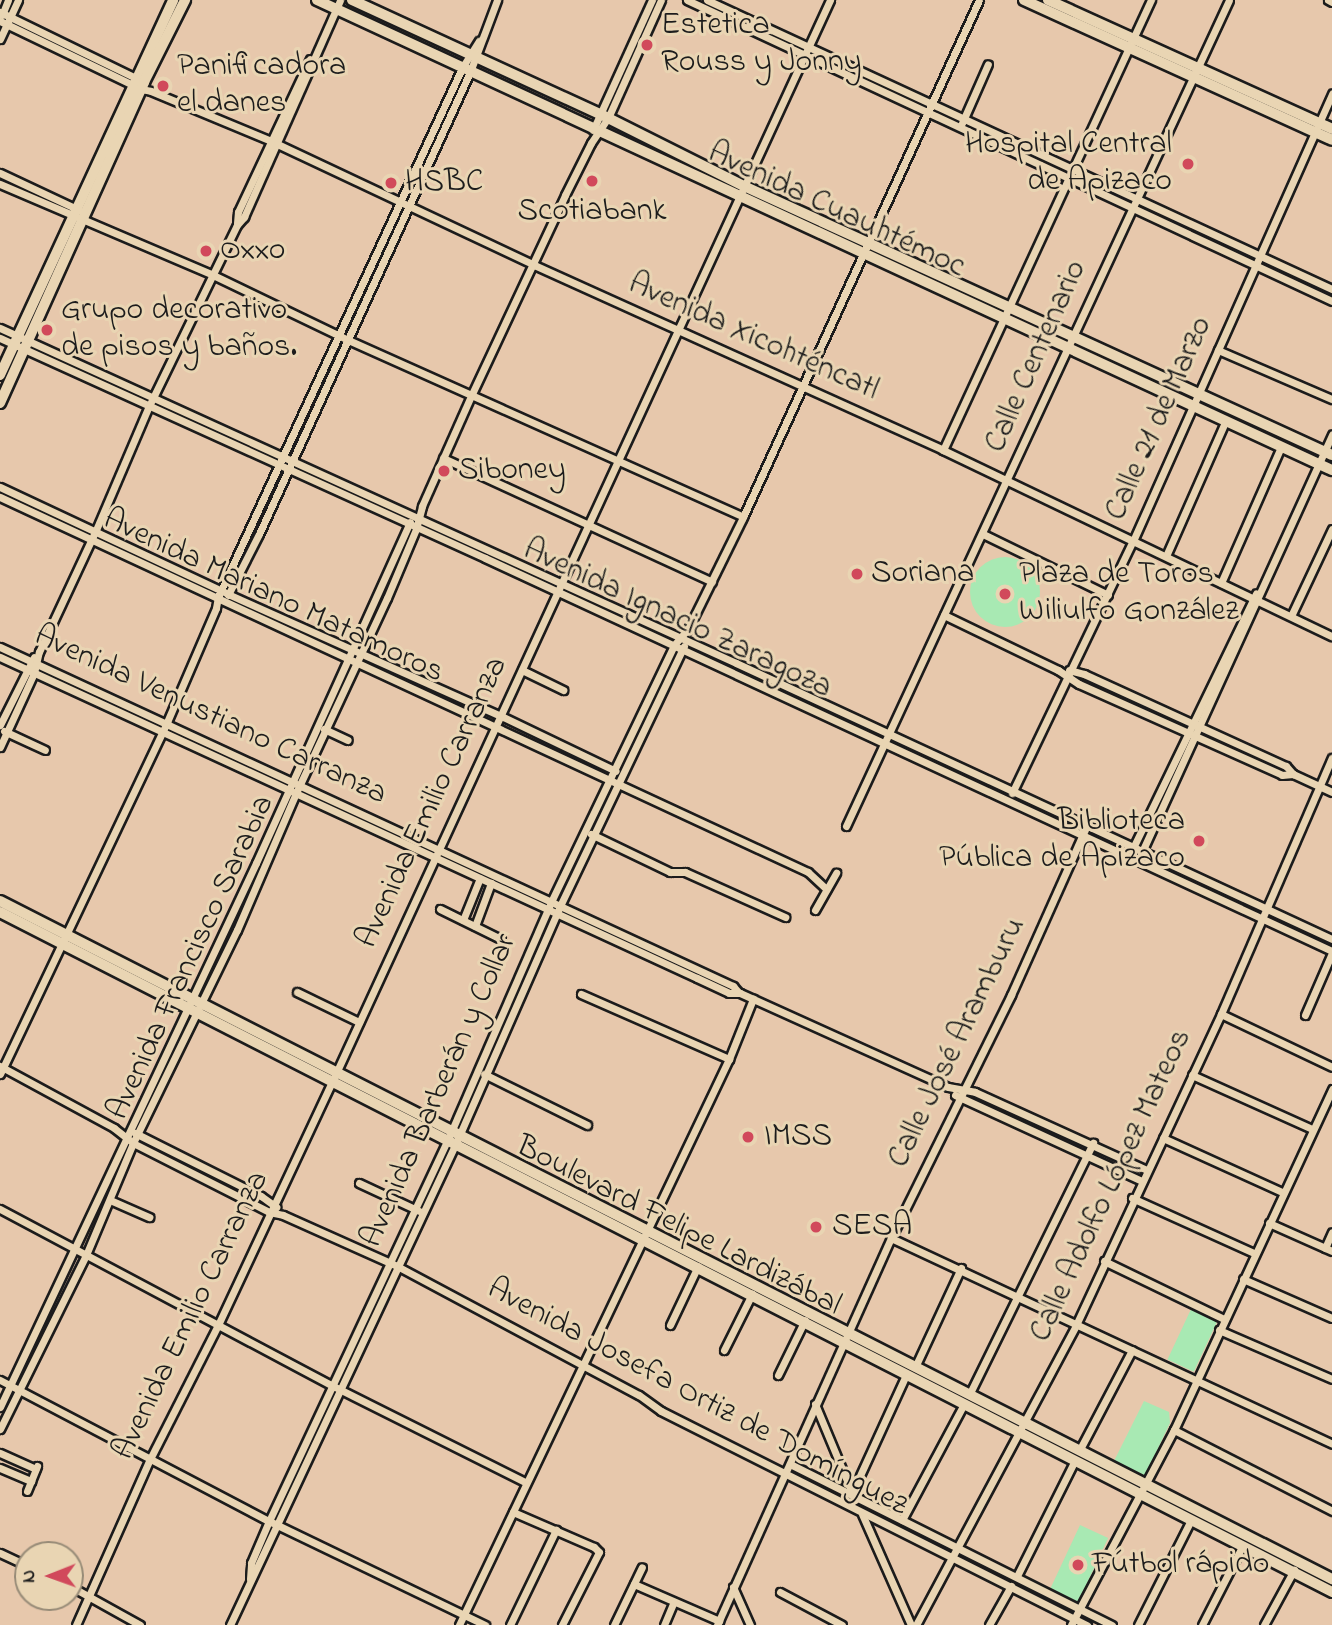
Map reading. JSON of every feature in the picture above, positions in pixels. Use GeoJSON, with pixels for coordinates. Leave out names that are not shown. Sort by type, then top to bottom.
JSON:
{"type":"FeatureCollection","features":[{"type":"Feature","properties":{"kind":"main road"},"geometry":{"type":"LineString","coordinates":[[141,85],[173,0]]}},
{"type":"Feature","properties":{"kind":"main road"},"geometry":{"type":"LineString","coordinates":[[0,403],[21,343],[141,85],[185,0]]}},
{"type":"Feature","properties":{"kind":"main road","name":"Avenida Cuauhtémoc"},"geometry":{"type":"LineString","coordinates":[[317,0],[339,4],[466,70],[598,129],[869,243],[1328,453]]}},
{"type":"Feature","properties":{"kind":"main road","name":"Avenida Cuauhtémoc"},"geometry":{"type":"LineString","coordinates":[[352,0],[604,116],[863,255],[1332,470]]}},
{"type":"Feature","properties":{"kind":"main road"},"geometry":{"type":"LineString","coordinates":[[1024,0],[1060,11],[1315,126],[1332,129]]}},
{"type":"Feature","properties":{"kind":"main road"},"geometry":{"type":"LineString","coordinates":[[1048,0],[1060,11]]}},
{"type":"Feature","properties":{"kind":"main road"},"geometry":{"type":"LineString","coordinates":[[1315,126],[1332,140]]}},
{"type":"Feature","properties":{"kind":"main road"},"geometry":{"type":"LineString","coordinates":[[0,375],[21,343]]}},
{"type":"Feature","properties":{"kind":"main road","name":"Boulevard Felipe Lardizábal"},"geometry":{"type":"LineString","coordinates":[[0,901],[129,972],[846,1337],[906,1375],[964,1404],[1023,1427]]}},
{"type":"Feature","properties":{"kind":"main road","name":"Boulevard Felipe Lardizábal"},"geometry":{"type":"LineString","coordinates":[[0,912],[66,939]]}},
{"type":"Feature","properties":{"kind":"main road","name":"Boulevard Felipe Lardizábal"},"geometry":{"type":"LineString","coordinates":[[644,1234],[698,1266],[747,1287],[805,1320],[916,1365],[1077,1456],[1295,1566],[1332,1592]]}},
{"type":"Feature","properties":{"kind":"main road","name":"Boulevard Felipe Lardizábal"},"geometry":{"type":"LineString","coordinates":[[1141,1489],[1242,1547],[1332,1578]]}},
{"type":"Feature","properties":{"kind":"street"},"geometry":{"type":"LineString","coordinates":[[0,39],[8,0]]}},
{"type":"Feature","properties":{"kind":"street"},"geometry":{"type":"LineString","coordinates":[[3,17],[18,0]]}},
{"type":"Feature","properties":{"kind":"street"},"geometry":{"type":"LineString","coordinates":[[1,1069],[66,939],[167,722],[216,608],[259,534],[287,468],[287,458],[497,0]]}},
{"type":"Feature","properties":{"kind":"street","name":"Avenida Francisco Sarabia"},"geometry":{"type":"LineString","coordinates":[[604,116],[652,0]]}},
{"type":"Feature","properties":{"kind":"street","name":"Avenida Francisco Sarabia"},"geometry":{"type":"LineString","coordinates":[[383,596],[391,566],[422,506],[471,396],[661,0]]}},
{"type":"Feature","properties":{"kind":"street"},"geometry":{"type":"LineString","coordinates":[[687,0],[735,17]]}},
{"type":"Feature","properties":{"kind":"street"},"geometry":{"type":"LineString","coordinates":[[707,0],[735,17],[962,123],[1068,179],[1332,301]]}},
{"type":"Feature","properties":{"kind":"street","name":"Avenida Emilio Carranza"},"geometry":{"type":"LineString","coordinates":[[76,1625],[150,1459],[218,1325],[273,1203],[335,1076],[435,853],[559,592],[587,524],[680,331],[830,0]]}},
{"type":"Feature","properties":{"kind":"street","name":"Avenida Barberán y Collar"},"geometry":{"type":"LineString","coordinates":[[250,1579],[256,1574],[310,1455],[415,1209],[487,1075],[558,909],[803,388],[979,0]]}},
{"type":"Feature","properties":{"kind":"street"},"geometry":{"type":"LineString","coordinates":[[943,450],[1151,0]]}},
{"type":"Feature","properties":{"kind":"street","name":"Calle Centenario"},"geometry":{"type":"LineString","coordinates":[[846,826],[1008,482],[1072,335],[1229,0]]}},
{"type":"Feature","properties":{"kind":"street"},"geometry":{"type":"LineString","coordinates":[[0,747],[2,729],[96,530],[151,402],[237,225],[244,217],[274,143],[339,4]]}},
{"type":"Feature","properties":{"kind":"street","name":"Avenida Xicohténcatl"},"geometry":{"type":"LineString","coordinates":[[3,17],[141,85],[274,143],[534,265],[943,450],[1332,636]]}},
{"type":"Feature","properties":{"kind":"street"},"geometry":{"type":"LineString","coordinates":[[635,37],[643,42]]}},
{"type":"Feature","properties":{"kind":"street"},"geometry":{"type":"LineString","coordinates":[[962,123],[988,64]]}},
{"type":"Feature","properties":{"kind":"street","name":"Calle 21 de Marzo"},"geometry":{"type":"LineString","coordinates":[[1009,800],[1133,541],[1191,405],[1332,93]]}},
{"type":"Feature","properties":{"kind":"street"},"geometry":{"type":"LineString","coordinates":[[962,123],[1035,152],[1332,289]]}},
{"type":"Feature","properties":{"kind":"street"},"geometry":{"type":"LineString","coordinates":[[1031,161],[1035,152]]}},
{"type":"Feature","properties":{"kind":"street"},"geometry":{"type":"LineString","coordinates":[[0,173],[32,187],[81,216]]}},
{"type":"Feature","properties":{"kind":"street"},"geometry":{"type":"LineString","coordinates":[[0,184],[81,216],[342,338],[743,517]]}},
{"type":"Feature","properties":{"kind":"street"},"geometry":{"type":"LineString","coordinates":[[27,196],[32,187]]}},
{"type":"Feature","properties":{"kind":"street"},"geometry":{"type":"LineString","coordinates":[[1191,237],[1196,227]]}},
{"type":"Feature","properties":{"kind":"street"},"geometry":{"type":"LineString","coordinates":[[1312,292],[1317,282]]}},
{"type":"Feature","properties":{"kind":"street","name":"Avenida Ignacio Zaragoza"},"geometry":{"type":"LineString","coordinates":[[0,328],[21,343],[86,377],[151,402],[219,433],[348,497],[414,520]]}},
{"type":"Feature","properties":{"kind":"street","name":"Avenida Ignacio Zaragoza"},"geometry":{"type":"LineString","coordinates":[[0,338],[21,343],[90,369],[151,402]]}},
{"type":"Feature","properties":{"kind":"street"},"geometry":{"type":"LineString","coordinates":[[1218,350],[1332,399]]}},
{"type":"Feature","properties":{"kind":"street"},"geometry":{"type":"LineString","coordinates":[[86,377],[90,369]]}},
{"type":"Feature","properties":{"kind":"street"},"geometry":{"type":"LineString","coordinates":[[1166,556],[1225,422]]}},
{"type":"Feature","properties":{"kind":"street","name":"Avenida Ignacio Zaragoza"},"geometry":{"type":"LineString","coordinates":[[219,433],[287,458],[352,488],[486,554],[517,573],[1332,952]]}},
{"type":"Feature","properties":{"kind":"street"},"geometry":{"type":"LineString","coordinates":[[1129,857],[1264,582],[1318,464],[1328,453],[1332,433]]}},
{"type":"Feature","properties":{"kind":"street"},"geometry":{"type":"LineString","coordinates":[[1221,583],[1281,447]]}},
{"type":"Feature","properties":{"kind":"street"},"geometry":{"type":"LineString","coordinates":[[443,457],[712,582]]}},
{"type":"Feature","properties":{"kind":"street"},"geometry":{"type":"LineString","coordinates":[[223,595],[279,464],[287,458]]}},
{"type":"Feature","properties":{"kind":"street","name":"Avenida Mariano Matamoros"},"geometry":{"type":"LineString","coordinates":[[0,486],[162,562],[223,595],[496,728],[807,872],[826,889]]}},
{"type":"Feature","properties":{"kind":"street"},"geometry":{"type":"LineString","coordinates":[[348,497],[352,488]]}},
{"type":"Feature","properties":{"kind":"street","name":"Avenida Mariano Matamoros"},"geometry":{"type":"LineString","coordinates":[[0,497],[158,570],[431,684],[623,775]]}},
{"type":"Feature","properties":{"kind":"street","name":"Avenida Francisco Sarabia"},"geometry":{"type":"LineString","coordinates":[[260,864],[326,730],[357,661],[357,651],[398,571],[416,529],[414,520]]}},
{"type":"Feature","properties":{"kind":"street"},"geometry":{"type":"LineString","coordinates":[[251,529],[259,534]]}},
{"type":"Feature","properties":{"kind":"street","name":"Avenida Ignacio Zaragoza"},"geometry":{"type":"LineString","coordinates":[[416,529],[521,565],[562,583],[1332,939]]}},
{"type":"Feature","properties":{"kind":"street"},"geometry":{"type":"LineString","coordinates":[[1291,616],[1332,529]]}},
{"type":"Feature","properties":{"kind":"street"},"geometry":{"type":"LineString","coordinates":[[983,534],[1108,595]]}},
{"type":"Feature","properties":{"kind":"street"},"geometry":{"type":"LineString","coordinates":[[158,570],[162,562]]}},
{"type":"Feature","properties":{"kind":"street"},"geometry":{"type":"LineString","coordinates":[[517,573],[521,565]]}},
{"type":"Feature","properties":{"kind":"street"},"geometry":{"type":"LineString","coordinates":[[391,566],[398,571]]}},
{"type":"Feature","properties":{"kind":"street"},"geometry":{"type":"LineString","coordinates":[[1138,861],[1197,737],[1256,598]]}},
{"type":"Feature","properties":{"kind":"street"},"geometry":{"type":"LineString","coordinates":[[614,618],[618,609]]}},
{"type":"Feature","properties":{"kind":"street"},"geometry":{"type":"LineString","coordinates":[[944,615],[1058,670],[1067,679],[1282,775],[1293,774]]}},
{"type":"Feature","properties":{"kind":"street","name":"Avenida Barberán y Collar"},"geometry":{"type":"LineString","coordinates":[[393,1264],[423,1213],[478,1071],[613,770],[674,645],[683,639]]}},
{"type":"Feature","properties":{"kind":"street","name":"Avenida Venustiano Carranza"},"geometry":{"type":"LineString","coordinates":[[0,646],[372,817],[480,878],[558,909],[729,993],[740,993],[947,1087],[962,1089],[1093,1143],[1147,1170]]}},
{"type":"Feature","properties":{"kind":"street","name":"Avenida Francisco Sarabia"},"geometry":{"type":"LineString","coordinates":[[0,1407],[76,1250],[128,1129],[237,930],[287,789],[349,657],[357,651]]}},
{"type":"Feature","properties":{"kind":"street","name":"Avenida Venustiano Carranza"},"geometry":{"type":"LineString","coordinates":[[0,657],[161,733],[550,906]]}},
{"type":"Feature","properties":{"kind":"street"},"geometry":{"type":"LineString","coordinates":[[522,670],[563,690]]}},
{"type":"Feature","properties":{"kind":"street"},"geometry":{"type":"LineString","coordinates":[[1058,670],[1072,670],[1286,766],[1293,774],[1332,792]]}},
{"type":"Feature","properties":{"kind":"street"},"geometry":{"type":"LineString","coordinates":[[72,691],[76,682]]}},
{"type":"Feature","properties":{"kind":"street"},"geometry":{"type":"LineString","coordinates":[[426,694],[431,684]]}},
{"type":"Feature","properties":{"kind":"street"},"geometry":{"type":"LineString","coordinates":[[97,703],[100,693]]}},
{"type":"Feature","properties":{"kind":"street"},"geometry":{"type":"LineString","coordinates":[[1145,713],[1149,705]]}},
{"type":"Feature","properties":{"kind":"street"},"geometry":{"type":"LineString","coordinates":[[642,712],[650,716]]}},
{"type":"Feature","properties":{"kind":"street"},"geometry":{"type":"LineString","coordinates":[[317,726],[348,740]]}},
{"type":"Feature","properties":{"kind":"street"},"geometry":{"type":"LineString","coordinates":[[2,729],[45,750]]}},
{"type":"Feature","properties":{"kind":"street"},"geometry":{"type":"LineString","coordinates":[[552,752],[556,744]]}},
{"type":"Feature","properties":{"kind":"street"},"geometry":{"type":"LineString","coordinates":[[1237,755],[1241,746]]}},
{"type":"Feature","properties":{"kind":"street"},"geometry":{"type":"LineString","coordinates":[[223,759],[228,751]]}},
{"type":"Feature","properties":{"kind":"street","name":"Calle Adolfo López Mateos"},"geometry":{"type":"LineString","coordinates":[[914,1625],[960,1548],[1076,1325],[1132,1198],[1221,1014],[1332,758]]}},
{"type":"Feature","properties":{"kind":"street"},"geometry":{"type":"LineString","coordinates":[[953,775],[957,766]]}},
{"type":"Feature","properties":{"kind":"street"},"geometry":{"type":"LineString","coordinates":[[368,825],[372,817]]}},
{"type":"Feature","properties":{"kind":"street","name":"Calle José Aramburu"},"geometry":{"type":"LineString","coordinates":[[718,1623],[891,1238],[958,1097],[1011,995],[1087,825]]}},
{"type":"Feature","properties":{"kind":"street"},"geometry":{"type":"LineString","coordinates":[[586,831],[670,872],[685,872],[786,917]]}},
{"type":"Feature","properties":{"kind":"street"},"geometry":{"type":"LineString","coordinates":[[815,910],[836,873]]}},
{"type":"Feature","properties":{"kind":"street"},"geometry":{"type":"LineString","coordinates":[[1189,886],[1194,876]]}},
{"type":"Feature","properties":{"kind":"street"},"geometry":{"type":"LineString","coordinates":[[463,920],[480,878]]}},
{"type":"Feature","properties":{"kind":"street"},"geometry":{"type":"LineString","coordinates":[[475,926],[491,883]]}},
{"type":"Feature","properties":{"kind":"street"},"geometry":{"type":"LineString","coordinates":[[440,909],[501,939]]}},
{"type":"Feature","properties":{"kind":"street"},"geometry":{"type":"LineString","coordinates":[[1305,1015],[1332,952]]}},
{"type":"Feature","properties":{"kind":"street"},"geometry":{"type":"LineString","coordinates":[[519,981],[527,986]]}},
{"type":"Feature","properties":{"kind":"street"},"geometry":{"type":"LineString","coordinates":[[297,992],[359,1023]]}},
{"type":"Feature","properties":{"kind":"street"},"geometry":{"type":"LineString","coordinates":[[581,994],[729,1059]]}},
{"type":"Feature","properties":{"kind":"street"},"geometry":{"type":"LineString","coordinates":[[459,1625],[729,1059],[753,999]]}},
{"type":"Feature","properties":{"kind":"street","name":"Avenida Francisco Sarabia"},"geometry":{"type":"LineString","coordinates":[[0,1429],[86,1255],[194,1005]]}},
{"type":"Feature","properties":{"kind":"street"},"geometry":{"type":"LineString","coordinates":[[1221,1014],[1332,1067]]}},
{"type":"Feature","properties":{"kind":"street","name":"Avenida Josefa Ortiz de Domínguez"},"geometry":{"type":"LineString","coordinates":[[1,1069],[114,1128],[133,1143],[269,1212],[284,1215],[393,1264],[639,1395],[661,1411],[786,1472],[862,1514],[1011,1586],[1073,1622],[1087,1625]]}},
{"type":"Feature","properties":{"kind":"street"},"geometry":{"type":"LineString","coordinates":[[478,1071],[587,1125]]}},
{"type":"Feature","properties":{"kind":"street"},"geometry":{"type":"LineString","coordinates":[[1192,1075],[1312,1129]]}},
{"type":"Feature","properties":{"kind":"street","name":"Avenida Venustiano Carranza"},"geometry":{"type":"LineString","coordinates":[[947,1087],[958,1097],[1142,1181]]}},
{"type":"Feature","properties":{"kind":"street"},"geometry":{"type":"LineString","coordinates":[[1073,1622],[1174,1430],[1332,1088]]}},
{"type":"Feature","properties":{"kind":"street","name":"Avenida Josefa Ortiz de Domínguez"},"geometry":{"type":"LineString","coordinates":[[114,1128],[128,1129],[220,1175],[273,1203],[284,1215]]}},
{"type":"Feature","properties":{"kind":"street"},"geometry":{"type":"LineString","coordinates":[[1163,1138],[1282,1192]]}},
{"type":"Feature","properties":{"kind":"street"},"geometry":{"type":"LineString","coordinates":[[970,1394],[1093,1143]]}},
{"type":"Feature","properties":{"kind":"street"},"geometry":{"type":"LineString","coordinates":[[169,1161],[173,1153]]}},
{"type":"Feature","properties":{"kind":"street"},"geometry":{"type":"LineString","coordinates":[[216,1185],[220,1175]]}},
{"type":"Feature","properties":{"kind":"street"},"geometry":{"type":"LineString","coordinates":[[359,1183],[423,1213]]}},
{"type":"Feature","properties":{"kind":"street"},"geometry":{"type":"LineString","coordinates":[[1132,1198],[1254,1253]]}},
{"type":"Feature","properties":{"kind":"street"},"geometry":{"type":"LineString","coordinates":[[110,1200],[149,1217]]}},
{"type":"Feature","properties":{"kind":"street"},"geometry":{"type":"LineString","coordinates":[[0,1209],[339,1389],[525,1482]]}},
{"type":"Feature","properties":{"kind":"street"},"geometry":{"type":"LineString","coordinates":[[1269,1223],[1328,1250],[1332,1232]]}},
{"type":"Feature","properties":{"kind":"street"},"geometry":{"type":"LineString","coordinates":[[891,1238],[961,1268],[1076,1325],[1332,1444]]}},
{"type":"Feature","properties":{"kind":"street"},"geometry":{"type":"LineString","coordinates":[[1104,1261],[1224,1319]]}},
{"type":"Feature","properties":{"kind":"street"},"geometry":{"type":"LineString","coordinates":[[670,1325],[698,1266]]}},
{"type":"Feature","properties":{"kind":"street"},"geometry":{"type":"LineString","coordinates":[[916,1365],[961,1268]]}},
{"type":"Feature","properties":{"kind":"street"},"geometry":{"type":"LineString","coordinates":[[1243,1279],[1332,1318]]}},
{"type":"Feature","properties":{"kind":"street"},"geometry":{"type":"LineString","coordinates":[[724,1350],[747,1287]]}},
{"type":"Feature","properties":{"kind":"street"},"geometry":{"type":"LineString","coordinates":[[778,1375],[805,1320]]}},
{"type":"Feature","properties":{"kind":"street"},"geometry":{"type":"LineString","coordinates":[[1219,1330],[1332,1379]]}},
{"type":"Feature","properties":{"kind":"street"},"geometry":{"type":"LineString","coordinates":[[1017,1576],[1132,1350]]}},
{"type":"Feature","properties":{"kind":"street"},"geometry":{"type":"LineString","coordinates":[[853,1496],[906,1375]]}},
{"type":"Feature","properties":{"kind":"street"},"geometry":{"type":"LineString","coordinates":[[0,1380],[269,1521],[485,1625]]}},
{"type":"Feature","properties":{"kind":"street","name":"Avenida Barberán y Collar"},"geometry":{"type":"LineString","coordinates":[[230,1625],[250,1579],[251,1563],[269,1521],[303,1451],[339,1389]]}},
{"type":"Feature","properties":{"kind":"street"},"geometry":{"type":"LineString","coordinates":[[815,1404],[853,1496],[914,1625]]}},
{"type":"Feature","properties":{"kind":"street"},"geometry":{"type":"LineString","coordinates":[[902,1520],[964,1404]]}},
{"type":"Feature","properties":{"kind":"street"},"geometry":{"type":"LineString","coordinates":[[1174,1430],[1332,1511]]}},
{"type":"Feature","properties":{"kind":"street"},"geometry":{"type":"LineString","coordinates":[[303,1451],[310,1455]]}},
{"type":"Feature","properties":{"kind":"street"},"geometry":{"type":"LineString","coordinates":[[0,1453],[36,1467],[27,1491]]}},
{"type":"Feature","properties":{"kind":"street","name":"Avenida Josefa Ortiz de Domínguez"},"geometry":{"type":"LineString","coordinates":[[790,1464],[1112,1625]]}},
{"type":"Feature","properties":{"kind":"street"},"geometry":{"type":"LineString","coordinates":[[0,1468],[31,1481]]}},
{"type":"Feature","properties":{"kind":"street"},"geometry":{"type":"LineString","coordinates":[[513,1512],[594,1547],[599,1552],[562,1625]]}},
{"type":"Feature","properties":{"kind":"street"},"geometry":{"type":"LineString","coordinates":[[1138,1625],[1191,1520]]}},
{"type":"Feature","properties":{"kind":"street"},"geometry":{"type":"LineString","coordinates":[[510,1625],[556,1530]]}},
{"type":"Feature","properties":{"kind":"street"},"geometry":{"type":"LineString","coordinates":[[1202,1625],[1242,1547]]}},
{"type":"Feature","properties":{"kind":"street"},"geometry":{"type":"LineString","coordinates":[[1264,1625],[1295,1566]]}},
{"type":"Feature","properties":{"kind":"street"},"geometry":{"type":"LineString","coordinates":[[614,1625],[642,1567]]}},
{"type":"Feature","properties":{"kind":"street"},"geometry":{"type":"LineString","coordinates":[[634,1584],[718,1623]]}},
{"type":"Feature","properties":{"kind":"street"},"geometry":{"type":"LineString","coordinates":[[989,1625],[1011,1586]]}},
{"type":"Feature","properties":{"kind":"street"},"geometry":{"type":"LineString","coordinates":[[733,1587],[750,1625]]}},
{"type":"Feature","properties":{"kind":"street"},"geometry":{"type":"LineString","coordinates":[[780,1592],[842,1625]]}},
{"type":"Feature","properties":{"kind":"street"},"geometry":{"type":"LineString","coordinates":[[84,1593],[140,1625]]}},
{"type":"Feature","properties":{"kind":"street"},"geometry":{"type":"LineString","coordinates":[[664,1625],[674,1602]]}},
{"type":"Feature","properties":{"kind":"green space","name":"Plaza de Toros Wiliulfo González"},"geometry":{"type":"Polygon","coordinates":[[[998,557],[1012,557],[1025,563],[1034,572],[1040,592],[1038,605],[1030,617],[1012,627],[998,627],[985,621],[976,612],[970,599],[970,585],[976,572],[985,563],[998,557]]]}},
{"type":"Feature","properties":{"kind":"green space"},"geometry":{"type":"Polygon","coordinates":[[[1192,1307],[1218,1319],[1194,1372],[1167,1360],[1192,1307]]]}},
{"type":"Feature","properties":{"kind":"green space"},"geometry":{"type":"Polygon","coordinates":[[[1144,1401],[1169,1412],[1170,1423],[1145,1476],[1114,1461],[1144,1401]]]}},
{"type":"Feature","properties":{"kind":"green space","name":"Fútbol rápido"},"geometry":{"type":"Polygon","coordinates":[[[1080,1525],[1108,1538],[1078,1603],[1050,1590],[1080,1525]]]}},
{"type":"Feature","properties":{"kind":"place","name":"Estetica Rouss y Jonny"},"geometry":{"type":"Point","coordinates":[647,45]}},
{"type":"Feature","properties":{"kind":"place","name":"Panificadora el danes"},"geometry":{"type":"Point","coordinates":[163,86]}},
{"type":"Feature","properties":{"kind":"place","name":"Hospital Central de Apizaco"},"geometry":{"type":"Point","coordinates":[1188,164]}},
{"type":"Feature","properties":{"kind":"place","name":"Scotiabank"},"geometry":{"type":"Point","coordinates":[592,181]}},
{"type":"Feature","properties":{"kind":"place","name":"HSBC"},"geometry":{"type":"Point","coordinates":[391,183]}},
{"type":"Feature","properties":{"kind":"place","name":"Oxxo"},"geometry":{"type":"Point","coordinates":[206,251]}},
{"type":"Feature","properties":{"kind":"place","name":"Grupo decorativo de pisos y baños."},"geometry":{"type":"Point","coordinates":[47,330]}},
{"type":"Feature","properties":{"kind":"place","name":"Siboney"},"geometry":{"type":"Point","coordinates":[444,471]}},
{"type":"Feature","properties":{"kind":"place","name":"Soriana"},"geometry":{"type":"Point","coordinates":[857,574]}},
{"type":"Feature","properties":{"kind":"place","name":"Plaza de Toros Wiliulfo González"},"geometry":{"type":"Point","coordinates":[1005,594]}},
{"type":"Feature","properties":{"kind":"place","name":"Biblioteca Pública de Apizaco"},"geometry":{"type":"Point","coordinates":[1199,841]}},
{"type":"Feature","properties":{"kind":"place","name":"IMSS"},"geometry":{"type":"Point","coordinates":[748,1137]}},
{"type":"Feature","properties":{"kind":"place","name":"SESA"},"geometry":{"type":"Point","coordinates":[816,1227]}},
{"type":"Feature","properties":{"kind":"place","name":"Fútbol rápido"},"geometry":{"type":"Point","coordinates":[1078,1565]}}]}
